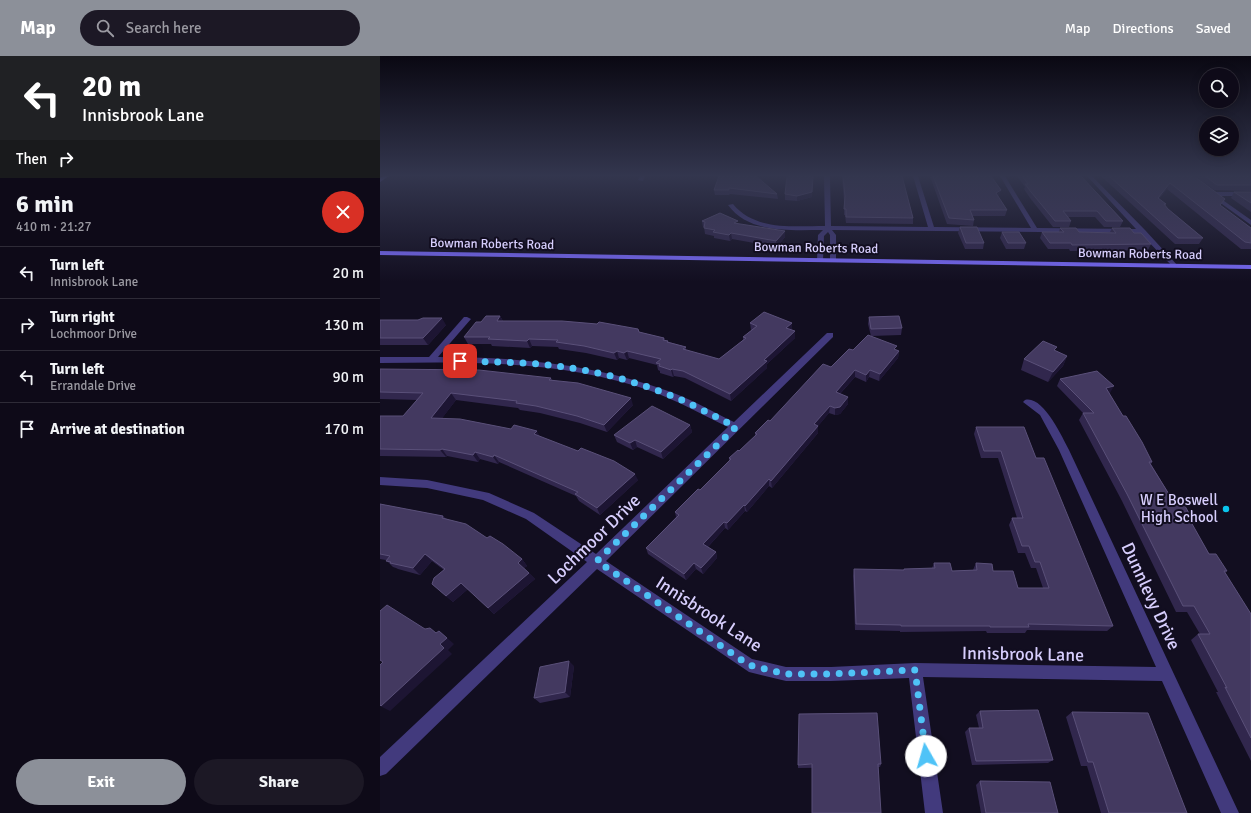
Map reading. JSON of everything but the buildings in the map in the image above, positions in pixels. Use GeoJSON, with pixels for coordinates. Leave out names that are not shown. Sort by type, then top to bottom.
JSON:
{"type":"FeatureCollection","features":[{"type":"Feature","properties":{"kind":"street"},"geometry":{"type":"LineString","coordinates":[[736,211],[760,224],[779,227],[828,229],[1143,231]]}},
{"type":"Feature","properties":{"kind":"street"},"geometry":{"type":"LineString","coordinates":[[828,211],[828,229],[833,235],[833,260]]}},
{"type":"Feature","properties":{"kind":"street"},"geometry":{"type":"LineString","coordinates":[[926,211],[932,230]]}},
{"type":"Feature","properties":{"kind":"street"},"geometry":{"type":"LineString","coordinates":[[1024,211],[1036,230]]}},
{"type":"Feature","properties":{"kind":"street"},"geometry":{"type":"LineString","coordinates":[[1124,211],[1175,266]]}},
{"type":"Feature","properties":{"kind":"street"},"geometry":{"type":"LineString","coordinates":[[1235,211],[1251,223]]}},
{"type":"Feature","properties":{"kind":"street"},"geometry":{"type":"LineString","coordinates":[[820,260],[821,235],[828,229]]}},
{"type":"Feature","properties":{"kind":"street","name":"Bowman Roberts Road"},"geometry":{"type":"LineString","coordinates":[[380,254],[1251,267]]}},
{"type":"Feature","properties":{"kind":"street"},"geometry":{"type":"LineString","coordinates":[[431,360],[467,319]]}},
{"type":"Feature","properties":{"kind":"street","name":"Lochmoor Drive"},"geometry":{"type":"LineString","coordinates":[[380,768],[597,561],[830,335]]}},
{"type":"Feature","properties":{"kind":"street"},"geometry":{"type":"LineString","coordinates":[[380,360],[517,362],[559,366],[597,373],[638,384],[684,401],[736,427]]}},
{"type":"Feature","properties":{"kind":"street","name":"Dunnlevy Drive"},"geometry":{"type":"LineString","coordinates":[[1028,402],[1043,413],[1052,427],[1230,813]]}},
{"type":"Feature","properties":{"kind":"street","name":"Innisbrook Lane"},"geometry":{"type":"LineString","coordinates":[[380,481],[427,484],[485,496],[530,516],[749,665],[786,674],[831,674],[915,670],[1166,674]]}},
{"type":"Feature","properties":{"kind":"street"},"geometry":{"type":"LineString","coordinates":[[915,670],[934,813]]}},
{"type":"Feature","properties":{"kind":"place","name":"W E Boswell High School"},"geometry":{"type":"Point","coordinates":[1226,509]}},
{"type":"Feature","properties":{"kind":"route"},"geometry":{"type":"LineString","coordinates":[[460,361],[517,362],[559,366],[597,373],[638,384],[684,401],[736,427],[597,561],[749,665],[786,674],[831,674],[915,670],[926,756]]}}]}
